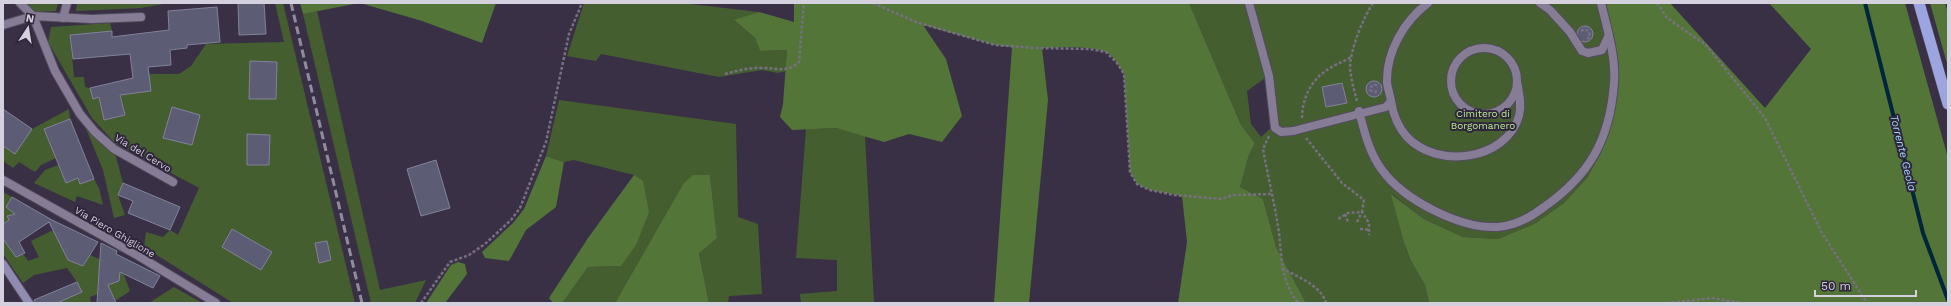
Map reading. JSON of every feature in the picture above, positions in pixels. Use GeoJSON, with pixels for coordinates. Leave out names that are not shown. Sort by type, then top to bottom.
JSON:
{"type":"FeatureCollection","features":[{"type":"Feature","properties":{"kind":"highway"},"geometry":{"type":"LineString","coordinates":[[1919,3],[1948,104]]}},
{"type":"Feature","properties":{"kind":"main road"},"geometry":{"type":"LineString","coordinates":[[3,264],[29,303]]}},
{"type":"Feature","properties":{"kind":"street","name":"Via del Cervo"},"geometry":{"type":"LineString","coordinates":[[20,3],[32,16],[55,71],[85,120],[114,149],[173,182]]}},
{"type":"Feature","properties":{"kind":"street"},"geometry":{"type":"LineString","coordinates":[[63,18],[67,3]]}},
{"type":"Feature","properties":{"kind":"street"},"geometry":{"type":"LineString","coordinates":[[1249,3],[1268,76],[1274,125],[1278,131],[1293,131],[1360,112],[1386,107],[1390,101]]}},
{"type":"Feature","properties":{"kind":"street"},"geometry":{"type":"LineString","coordinates":[[1428,3],[1411,19],[1395,44],[1388,76],[1390,101],[1395,119],[1407,137],[1426,150],[1441,154],[1456,156],[1486,152],[1499,144],[1514,126],[1519,115],[1520,102],[1516,71],[1510,61],[1502,54],[1491,49],[1471,51],[1462,57],[1454,69],[1452,84],[1454,94],[1459,102],[1467,109],[1478,113],[1489,114],[1500,110],[1509,103],[1515,93],[1517,82]]}},
{"type":"Feature","properties":{"kind":"street"},"geometry":{"type":"LineString","coordinates":[[1540,3],[1550,10],[1563,24],[1582,51],[1588,53],[1602,50],[1608,36]]}},
{"type":"Feature","properties":{"kind":"street"},"geometry":{"type":"LineString","coordinates":[[1360,112],[1372,151],[1382,169],[1393,182],[1409,195],[1428,207],[1451,217],[1474,224],[1498,227],[1511,224],[1539,211],[1568,190],[1592,161],[1600,144],[1612,102],[1614,82],[1608,36],[1601,3]]}},
{"type":"Feature","properties":{"kind":"street"},"geometry":{"type":"LineString","coordinates":[[3,25],[32,16],[92,19],[141,17]]}},
{"type":"Feature","properties":{"kind":"street","name":"Via Piero Ghiglione"},"geometry":{"type":"LineString","coordinates":[[3,180],[216,303]]}},
{"type":"Feature","properties":{"kind":"path"},"geometry":{"type":"LineString","coordinates":[[421,303],[450,262],[469,255],[485,244],[511,220],[520,208],[546,142],[569,34],[582,3]]}},
{"type":"Feature","properties":{"kind":"path"},"geometry":{"type":"LineString","coordinates":[[725,74],[763,68],[779,70],[792,68],[799,62],[804,3]]}},
{"type":"Feature","properties":{"kind":"path"},"geometry":{"type":"LineString","coordinates":[[873,3],[916,22],[994,45],[1035,48],[1090,49],[1106,52],[1118,63],[1124,74],[1130,172],[1137,184],[1150,190],[1174,195],[1206,198],[1222,199],[1239,194],[1250,196],[1271,194]]}},
{"type":"Feature","properties":{"kind":"path"},"geometry":{"type":"LineString","coordinates":[[1360,112],[1350,67],[1362,25],[1373,3]]}},
{"type":"Feature","properties":{"kind":"path"},"geometry":{"type":"LineString","coordinates":[[1657,3],[1668,18],[1706,45],[1766,118],[1822,233],[1867,303]]}},
{"type":"Feature","properties":{"kind":"path"},"geometry":{"type":"LineString","coordinates":[[1580,33],[1583,29],[1586,30],[1590,33],[1590,37]]}},
{"type":"Feature","properties":{"kind":"path"},"geometry":{"type":"LineString","coordinates":[[1352,56],[1328,69],[1313,82],[1303,102],[1303,128],[1310,145],[1336,176],[1346,187],[1357,193],[1364,200],[1362,212],[1357,222]]}},
{"type":"Feature","properties":{"kind":"path"},"geometry":{"type":"LineString","coordinates":[[1274,125],[1263,149],[1285,282],[1298,303]]}},
{"type":"Feature","properties":{"kind":"path"},"geometry":{"type":"LineString","coordinates":[[1338,219],[1345,214],[1356,211],[1362,212],[1367,219],[1370,230],[1369,235]]}},
{"type":"Feature","properties":{"kind":"path"},"geometry":{"type":"LineString","coordinates":[[1345,214],[1348,222]]}},
{"type":"Feature","properties":{"kind":"path"},"geometry":{"type":"LineString","coordinates":[[1360,229],[1370,230]]}},
{"type":"Feature","properties":{"kind":"path"},"geometry":{"type":"LineString","coordinates":[[1282,267],[1313,285],[1324,297],[1326,303]]}},
{"type":"Feature","properties":{"kind":"path"},"geometry":{"type":"LineString","coordinates":[[1667,303],[1713,298],[1741,303]]}},
{"type":"Feature","properties":{"kind":"green space"},"geometry":{"type":"Polygon","coordinates":[[[25,3],[58,3],[56,11],[33,12],[25,3]]]}},
{"type":"Feature","properties":{"kind":"green space"},"geometry":{"type":"Polygon","coordinates":[[[77,3],[169,3],[141,8],[76,11],[77,3]]]}},
{"type":"Feature","properties":{"kind":"green space"},"geometry":{"type":"Polygon","coordinates":[[[275,3],[283,3],[355,303],[233,303],[144,247],[146,232],[163,237],[170,230],[178,235],[199,188],[115,143],[92,118],[48,42],[51,27],[110,23],[112,31],[70,35],[74,77],[84,77],[85,87],[90,88],[93,99],[99,97],[104,119],[125,115],[120,94],[149,74],[179,74],[191,66],[206,44],[284,42],[275,3]]]}},
{"type":"Feature","properties":{"kind":"green space"},"geometry":{"type":"Polygon","coordinates":[[[300,3],[359,3],[303,14],[300,3]]]}},
{"type":"Feature","properties":{"kind":"green space"},"geometry":{"type":"Polygon","coordinates":[[[360,3],[496,3],[482,43],[422,21],[360,3]]]}},
{"type":"Feature","properties":{"kind":"green space"},"geometry":{"type":"Polygon","coordinates":[[[584,3],[682,3],[759,12],[735,21],[755,38],[760,51],[787,50],[786,71],[778,73],[762,70],[719,77],[601,54],[596,61],[567,56],[584,3]]]}},
{"type":"Feature","properties":{"kind":"green space"},"geometry":{"type":"Polygon","coordinates":[[[794,3],[1189,3],[1241,125],[1255,143],[1249,155],[1240,187],[1263,199],[1276,247],[1306,303],[1178,303],[1187,242],[1182,196],[1150,190],[1137,184],[1130,172],[1124,74],[1116,61],[1108,53],[1090,48],[1074,47],[1042,48],[1048,100],[1029,303],[994,303],[1012,47],[995,45],[923,25],[946,59],[962,116],[942,142],[909,134],[884,142],[836,128],[792,130],[780,117],[783,104],[787,50],[760,51],[755,38],[734,20],[759,12],[794,22],[794,3]]]}},
{"type":"Feature","properties":{"kind":"green space","name":"Cimitero di Borgomanero"},"geometry":{"type":"Polygon","coordinates":[[[1189,3],[1606,3],[1618,58],[1617,98],[1602,151],[1587,178],[1564,203],[1534,224],[1498,239],[1463,237],[1424,219],[1392,194],[1404,243],[1411,261],[1425,285],[1429,303],[1306,303],[1276,247],[1263,199],[1240,187],[1249,155],[1255,143],[1241,125],[1189,3]],[[1268,76],[1247,91],[1251,124],[1261,137],[1274,125],[1268,76]]]}},
{"type":"Feature","properties":{"kind":"green space"},"geometry":{"type":"Polygon","coordinates":[[[1606,3],[1670,3],[1765,108],[1811,49],[1769,3],[1905,3],[1948,158],[1948,303],[1429,303],[1425,285],[1411,261],[1404,243],[1391,194],[1424,219],[1463,237],[1498,239],[1534,224],[1564,203],[1587,178],[1602,151],[1617,98],[1618,58],[1606,3]]]}},
{"type":"Feature","properties":{"kind":"green space"},"geometry":{"type":"Polygon","coordinates":[[[1930,3],[1945,3],[1948,13],[1948,67],[1930,3]]]}},
{"type":"Feature","properties":{"kind":"green space"},"geometry":{"type":"Polygon","coordinates":[[[317,11],[380,290],[426,280],[415,303],[371,303],[303,14],[317,11]]]}},
{"type":"Feature","properties":{"kind":"green space"},"geometry":{"type":"Polygon","coordinates":[[[559,100],[736,124],[738,217],[758,224],[762,294],[729,296],[728,303],[709,303],[699,252],[717,238],[710,175],[683,184],[615,303],[557,303],[563,302],[588,267],[621,266],[634,175],[574,160],[564,162],[546,156],[559,100]]]}},
{"type":"Feature","properties":{"kind":"green space"},"geometry":{"type":"Polygon","coordinates":[[[69,109],[70,119],[44,129],[56,158],[41,165],[35,172],[19,162],[13,168],[3,161],[3,146],[15,154],[32,129],[69,109]]]}},
{"type":"Feature","properties":{"kind":"green space"},"geometry":{"type":"Polygon","coordinates":[[[80,114],[114,149],[123,183],[118,195],[125,215],[114,218],[103,170],[80,114]]]}},
{"type":"Feature","properties":{"kind":"green space"},"geometry":{"type":"Polygon","coordinates":[[[836,128],[865,136],[874,303],[801,303],[800,294],[837,291],[837,260],[796,258],[806,129],[836,128]]]}},
{"type":"Feature","properties":{"kind":"green space"},"geometry":{"type":"Polygon","coordinates":[[[546,156],[564,162],[556,207],[526,230],[509,261],[485,258],[482,252],[513,223],[524,209],[546,156]]]}},
{"type":"Feature","properties":{"kind":"green space"},"geometry":{"type":"Polygon","coordinates":[[[58,165],[66,183],[78,178],[80,184],[94,179],[99,188],[103,205],[77,196],[75,202],[34,183],[45,170],[58,165]]]}},
{"type":"Feature","properties":{"kind":"green space"},"geometry":{"type":"Polygon","coordinates":[[[634,175],[643,181],[649,212],[636,245],[621,266],[588,267],[563,302],[553,303],[549,298],[588,238],[634,175]]]}},
{"type":"Feature","properties":{"kind":"green space"},"geometry":{"type":"Polygon","coordinates":[[[693,175],[710,175],[717,238],[699,253],[709,303],[615,303],[683,184],[693,175]]]}},
{"type":"Feature","properties":{"kind":"green space"},"geometry":{"type":"Polygon","coordinates":[[[3,192],[12,197],[6,207],[15,214],[7,216],[9,220],[3,224],[3,192]]]}},
{"type":"Feature","properties":{"kind":"green space"},"geometry":{"type":"Polygon","coordinates":[[[51,231],[59,232],[68,260],[83,266],[90,255],[112,265],[121,267],[130,291],[115,301],[110,289],[90,297],[91,303],[57,303],[82,292],[67,268],[34,275],[23,283],[3,254],[3,239],[23,254],[28,261],[39,257],[31,241],[51,231]]]}},
{"type":"Feature","properties":{"kind":"green space"},"geometry":{"type":"Polygon","coordinates":[[[458,262],[465,264],[467,274],[445,303],[426,303],[451,265],[458,262]]]}},
{"type":"Feature","properties":{"kind":"green space"},"geometry":{"type":"Polygon","coordinates":[[[174,287],[202,303],[149,303],[174,287]]]}},
{"type":"Feature","properties":{"kind":"building"},"geometry":{"type":"Polygon","coordinates":[[[238,3],[264,3],[266,34],[239,35],[238,3]]]}},
{"type":"Feature","properties":{"kind":"building"},"geometry":{"type":"Polygon","coordinates":[[[217,7],[220,42],[187,45],[187,48],[170,50],[171,65],[148,67],[151,91],[120,95],[125,115],[104,120],[99,97],[93,99],[90,88],[133,78],[130,54],[73,59],[70,35],[112,31],[112,37],[169,30],[168,11],[217,7]]]}},
{"type":"Feature","properties":{"kind":"building"},"geometry":{"type":"Polygon","coordinates":[[[1585,26],[1591,28],[1593,34],[1591,40],[1585,42],[1579,40],[1577,34],[1579,28],[1585,26]]]}},
{"type":"Feature","properties":{"kind":"building"},"geometry":{"type":"Polygon","coordinates":[[[250,61],[277,62],[276,99],[249,99],[250,61]]]}},
{"type":"Feature","properties":{"kind":"building"},"geometry":{"type":"Polygon","coordinates":[[[1371,81],[1377,81],[1382,86],[1380,95],[1377,97],[1371,97],[1366,92],[1366,86],[1371,81]]]}},
{"type":"Feature","properties":{"kind":"building"},"geometry":{"type":"Polygon","coordinates":[[[1342,83],[1347,103],[1326,107],[1322,87],[1342,83]]]}},
{"type":"Feature","properties":{"kind":"building"},"geometry":{"type":"Polygon","coordinates":[[[172,107],[200,115],[192,145],[163,138],[172,107]]]}},
{"type":"Feature","properties":{"kind":"building"},"geometry":{"type":"Polygon","coordinates":[[[3,109],[32,129],[15,154],[3,146],[3,109]]]}},
{"type":"Feature","properties":{"kind":"building"},"geometry":{"type":"Polygon","coordinates":[[[70,119],[94,179],[80,184],[78,178],[66,183],[44,129],[70,119]]]}},
{"type":"Feature","properties":{"kind":"building"},"geometry":{"type":"Polygon","coordinates":[[[247,134],[270,135],[269,165],[247,165],[247,134]]]}},
{"type":"Feature","properties":{"kind":"building"},"geometry":{"type":"Polygon","coordinates":[[[436,160],[450,208],[421,216],[407,169],[436,160]]]}},
{"type":"Feature","properties":{"kind":"building"},"geometry":{"type":"Polygon","coordinates":[[[123,183],[180,207],[170,230],[128,213],[133,201],[118,195],[123,183]]]}},
{"type":"Feature","properties":{"kind":"building"},"geometry":{"type":"Polygon","coordinates":[[[12,197],[52,220],[98,242],[83,266],[68,260],[49,222],[19,242],[25,253],[16,257],[3,239],[3,224],[9,220],[7,216],[15,214],[6,207],[12,197]]]}},
{"type":"Feature","properties":{"kind":"building"},"geometry":{"type":"Polygon","coordinates":[[[232,229],[272,252],[261,270],[222,247],[232,229]]]}},
{"type":"Feature","properties":{"kind":"building"},"geometry":{"type":"Polygon","coordinates":[[[327,241],[331,260],[319,263],[315,243],[327,241]]]}},
{"type":"Feature","properties":{"kind":"building"},"geometry":{"type":"Polygon","coordinates":[[[101,243],[117,251],[116,254],[160,276],[153,288],[120,272],[119,281],[108,285],[116,303],[97,303],[101,243]]]}},
{"type":"Feature","properties":{"kind":"building"},"geometry":{"type":"Polygon","coordinates":[[[77,282],[82,292],[57,303],[34,303],[34,300],[77,282]]]}},
{"type":"Feature","properties":{"kind":"waterway","name":"Torrente Geola"},"geometry":{"type":"LineString","coordinates":[[1865,3],[1923,233],[1948,300]]}},
{"type":"Feature","properties":{"kind":"railway"},"geometry":{"type":"LineString","coordinates":[[291,3],[362,303]]}}]}
